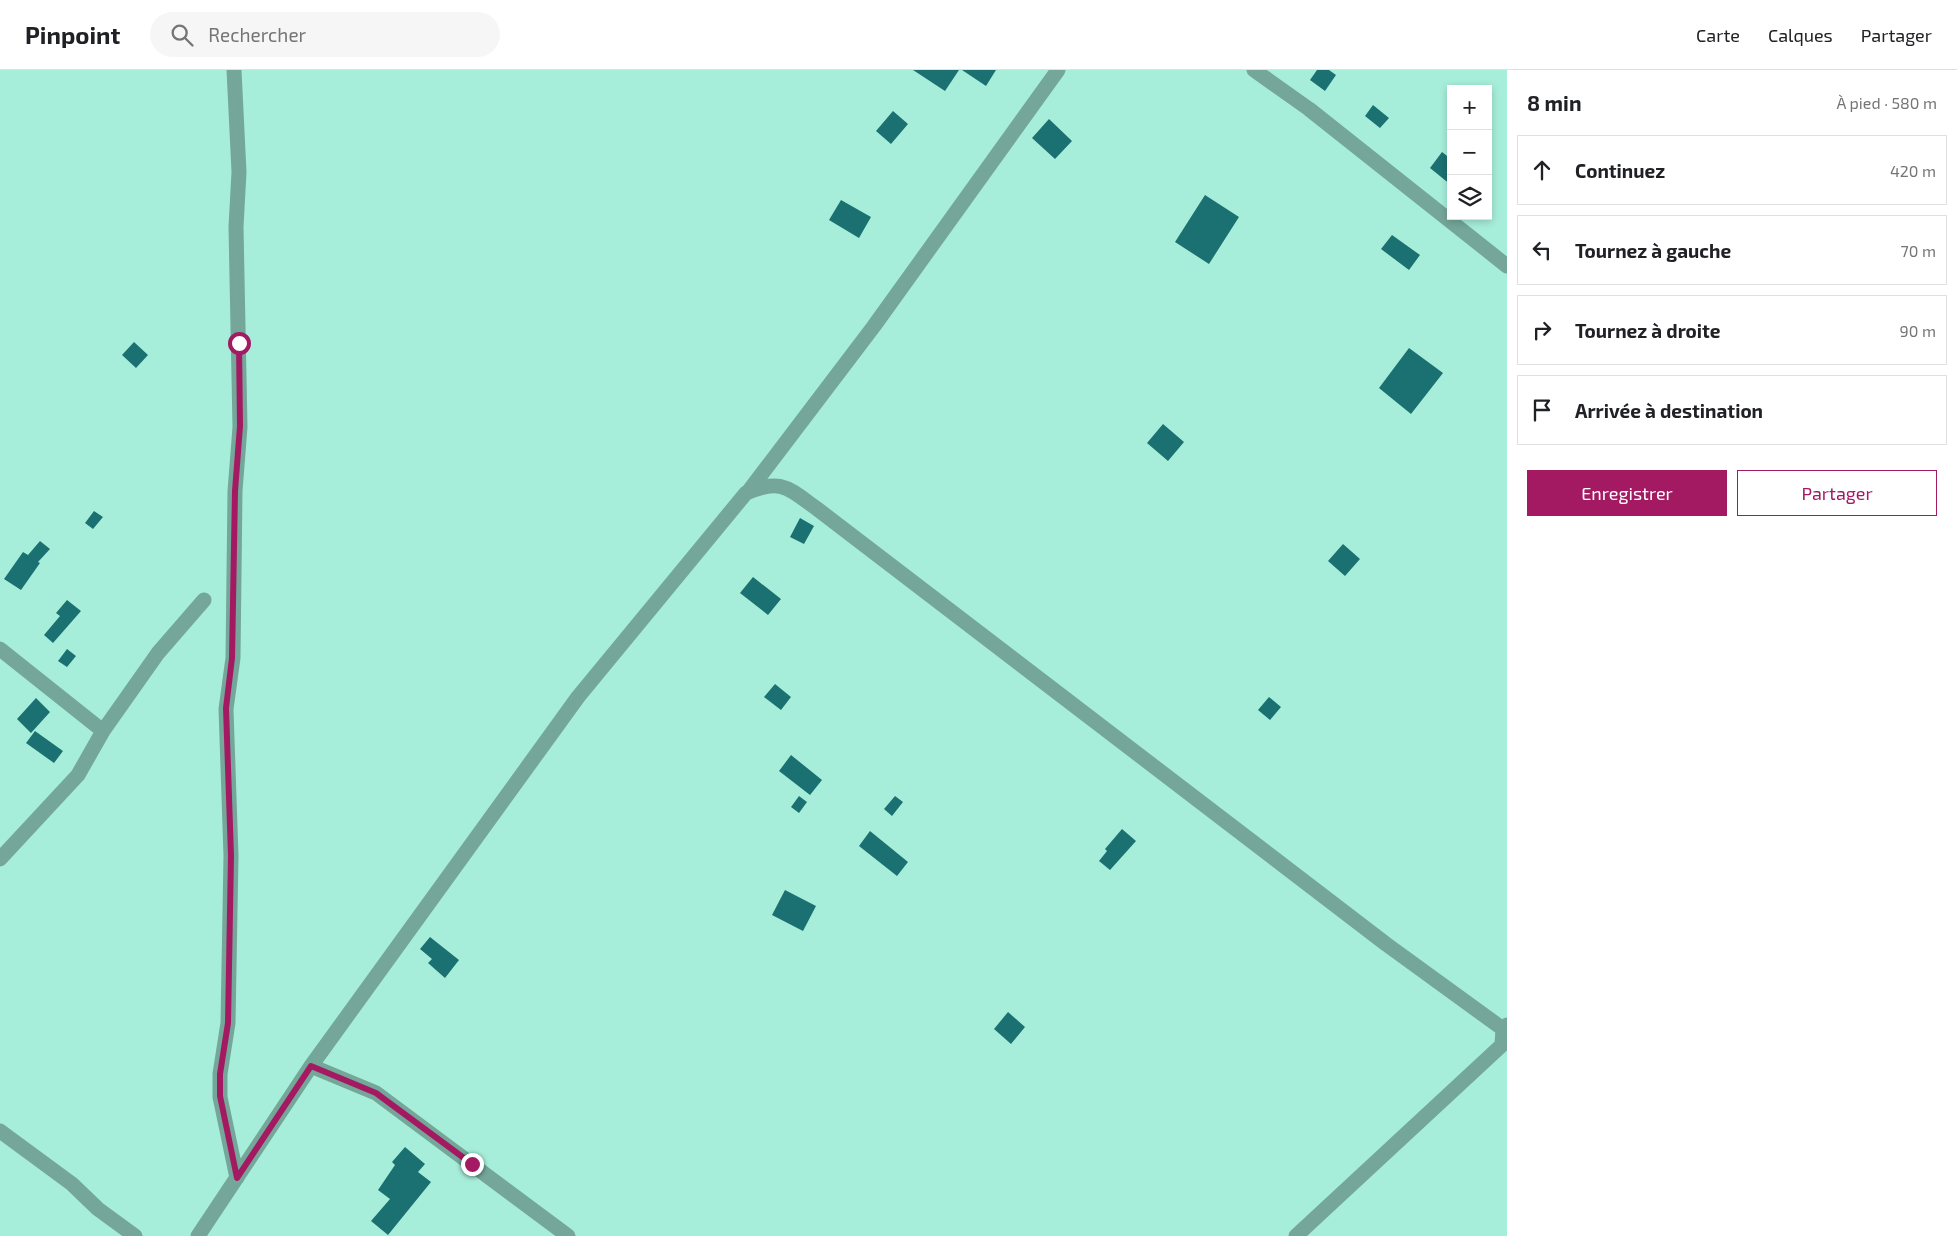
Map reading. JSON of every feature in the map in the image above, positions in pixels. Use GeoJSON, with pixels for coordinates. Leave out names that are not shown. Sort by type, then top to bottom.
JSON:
{"type":"FeatureCollection","features":[{"type":"Feature","properties":{"kind":"street"},"geometry":{"type":"LineString","coordinates":[[234,70],[239,172],[236,227],[240,426],[235,491],[232,658],[226,708],[231,856],[228,1023],[220,1074],[220,1096],[237,1178]]}},
{"type":"Feature","properties":{"kind":"street"},"geometry":{"type":"LineString","coordinates":[[198,1236],[311,1066],[578,697],[746,493],[874,326],[1058,70]]}},
{"type":"Feature","properties":{"kind":"street"},"geometry":{"type":"LineString","coordinates":[[1254,70],[1317,116],[1507,266]]}},
{"type":"Feature","properties":{"kind":"street"},"geometry":{"type":"LineString","coordinates":[[746,493],[764,486],[785,486],[1386,944],[1505,1027],[1502,1045],[1296,1236]]}},
{"type":"Feature","properties":{"kind":"street"},"geometry":{"type":"LineString","coordinates":[[0,860],[78,774],[103,731],[158,652],[204,600]]}},
{"type":"Feature","properties":{"kind":"street"},"geometry":{"type":"LineString","coordinates":[[0,650],[103,731]]}},
{"type":"Feature","properties":{"kind":"street"},"geometry":{"type":"LineString","coordinates":[[311,1066],[376,1093],[568,1236]]}},
{"type":"Feature","properties":{"kind":"street"},"geometry":{"type":"LineString","coordinates":[[0,1131],[72,1184],[98,1209],[135,1236]]}},
{"type":"Feature","properties":{"kind":"building"},"geometry":{"type":"Polygon","coordinates":[[[913,70],[959,70],[945,91],[913,70]]]}},
{"type":"Feature","properties":{"kind":"building"},"geometry":{"type":"Polygon","coordinates":[[[962,70],[996,70],[986,86],[962,70]]]}},
{"type":"Feature","properties":{"kind":"building"},"geometry":{"type":"Polygon","coordinates":[[[1317,70],[1329,70],[1336,75],[1325,91],[1310,80],[1317,70]]]}},
{"type":"Feature","properties":{"kind":"building"},"geometry":{"type":"Polygon","coordinates":[[[1373,105],[1389,118],[1380,128],[1365,116],[1373,105]]]}},
{"type":"Feature","properties":{"kind":"building"},"geometry":{"type":"Polygon","coordinates":[[[893,111],[908,124],[891,144],[876,131],[893,111]]]}},
{"type":"Feature","properties":{"kind":"building"},"geometry":{"type":"Polygon","coordinates":[[[1049,119],[1072,141],[1055,159],[1032,138],[1049,119]]]}},
{"type":"Feature","properties":{"kind":"building"},"geometry":{"type":"Polygon","coordinates":[[[1442,152],[1447,156],[1447,182],[1430,168],[1442,152]]]}},
{"type":"Feature","properties":{"kind":"building"},"geometry":{"type":"Polygon","coordinates":[[[1205,195],[1239,217],[1209,264],[1175,242],[1205,195]]]}},
{"type":"Feature","properties":{"kind":"building"},"geometry":{"type":"Polygon","coordinates":[[[841,200],[871,217],[859,238],[829,220],[841,200]]]}},
{"type":"Feature","properties":{"kind":"building"},"geometry":{"type":"Polygon","coordinates":[[[1392,235],[1420,255],[1409,270],[1381,249],[1392,235]]]}},
{"type":"Feature","properties":{"kind":"building"},"geometry":{"type":"Polygon","coordinates":[[[134,342],[148,355],[136,368],[122,355],[134,342]]]}},
{"type":"Feature","properties":{"kind":"building"},"geometry":{"type":"Polygon","coordinates":[[[1409,348],[1443,373],[1411,414],[1379,388],[1409,348]]]}},
{"type":"Feature","properties":{"kind":"building"},"geometry":{"type":"Polygon","coordinates":[[[1163,424],[1184,442],[1168,461],[1147,443],[1163,424]]]}},
{"type":"Feature","properties":{"kind":"building"},"geometry":{"type":"Polygon","coordinates":[[[94,511],[103,517],[93,529],[85,523],[94,511]]]}},
{"type":"Feature","properties":{"kind":"building"},"geometry":{"type":"Polygon","coordinates":[[[800,518],[814,526],[804,544],[790,537],[800,518]]]}},
{"type":"Feature","properties":{"kind":"building"},"geometry":{"type":"Polygon","coordinates":[[[40,541],[50,549],[38,562],[40,563],[21,590],[4,579],[23,552],[28,555],[40,541]]]}},
{"type":"Feature","properties":{"kind":"building"},"geometry":{"type":"Polygon","coordinates":[[[1343,544],[1360,559],[1345,576],[1328,561],[1343,544]]]}},
{"type":"Feature","properties":{"kind":"building"},"geometry":{"type":"Polygon","coordinates":[[[753,577],[781,599],[768,615],[740,593],[753,577]]]}},
{"type":"Feature","properties":{"kind":"building"},"geometry":{"type":"Polygon","coordinates":[[[67,600],[81,611],[53,643],[44,635],[60,616],[56,613],[67,600]]]}},
{"type":"Feature","properties":{"kind":"building"},"geometry":{"type":"Polygon","coordinates":[[[67,649],[76,656],[67,667],[58,661],[67,649]]]}},
{"type":"Feature","properties":{"kind":"building"},"geometry":{"type":"Polygon","coordinates":[[[775,684],[791,697],[781,710],[764,697],[775,684]]]}},
{"type":"Feature","properties":{"kind":"building"},"geometry":{"type":"Polygon","coordinates":[[[1269,697],[1281,707],[1270,720],[1258,710],[1269,697]]]}},
{"type":"Feature","properties":{"kind":"building"},"geometry":{"type":"Polygon","coordinates":[[[36,698],[50,712],[31,733],[17,719],[36,698]]]}},
{"type":"Feature","properties":{"kind":"building"},"geometry":{"type":"Polygon","coordinates":[[[35,731],[63,751],[54,763],[26,743],[35,731]]]}},
{"type":"Feature","properties":{"kind":"building"},"geometry":{"type":"Polygon","coordinates":[[[791,755],[822,780],[810,795],[779,771],[791,755]]]}},
{"type":"Feature","properties":{"kind":"building"},"geometry":{"type":"Polygon","coordinates":[[[799,796],[807,802],[799,813],[791,807],[799,796]]]}},
{"type":"Feature","properties":{"kind":"building"},"geometry":{"type":"Polygon","coordinates":[[[895,796],[903,802],[892,816],[884,809],[895,796]]]}},
{"type":"Feature","properties":{"kind":"building"},"geometry":{"type":"Polygon","coordinates":[[[1122,829],[1136,841],[1110,870],[1099,861],[1107,851],[1105,849],[1122,829]]]}},
{"type":"Feature","properties":{"kind":"building"},"geometry":{"type":"Polygon","coordinates":[[[870,831],[908,862],[897,876],[859,846],[870,831]]]}},
{"type":"Feature","properties":{"kind":"building"},"geometry":{"type":"Polygon","coordinates":[[[785,890],[816,906],[803,931],[772,915],[785,890]]]}},
{"type":"Feature","properties":{"kind":"building"},"geometry":{"type":"Polygon","coordinates":[[[430,937],[459,960],[445,978],[428,963],[432,959],[420,949],[430,937]]]}},
{"type":"Feature","properties":{"kind":"building"},"geometry":{"type":"Polygon","coordinates":[[[1008,1012],[1025,1027],[1011,1044],[994,1029],[1008,1012]]]}},
{"type":"Feature","properties":{"kind":"building"},"geometry":{"type":"Polygon","coordinates":[[[405,1147],[425,1164],[418,1172],[431,1182],[388,1235],[371,1221],[390,1199],[378,1190],[395,1165],[392,1162],[405,1147]]]}},
{"type":"Feature","properties":{"kind":"route"},"geometry":{"type":"LineString","coordinates":[[239,343],[240,426],[235,491],[232,658],[226,708],[230,776],[231,856],[228,1023],[220,1074],[220,1096],[237,1178],[311,1066],[376,1093],[472,1164]]}}]}
